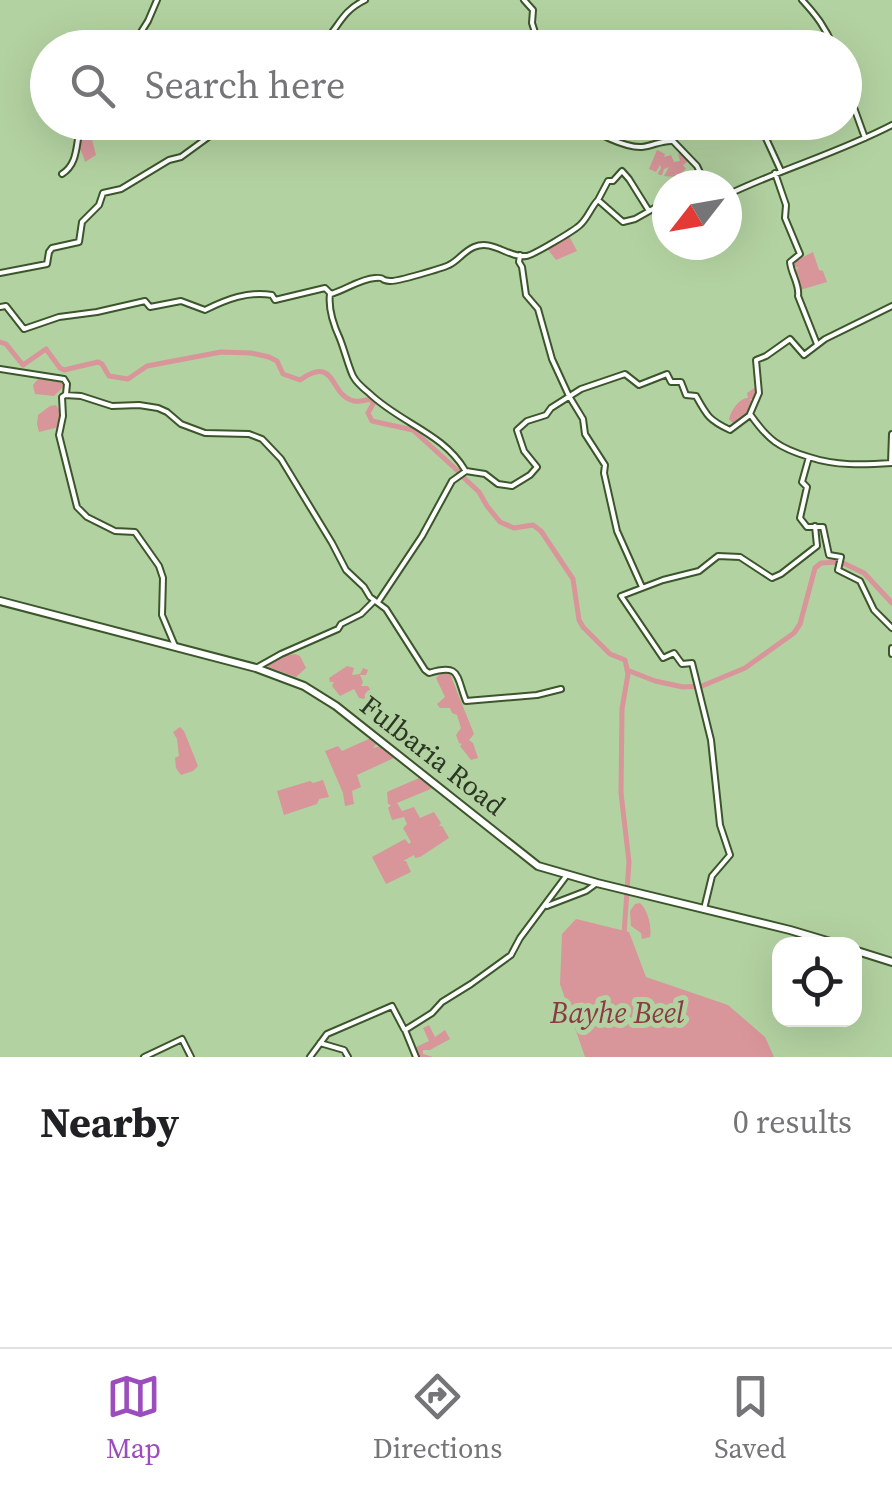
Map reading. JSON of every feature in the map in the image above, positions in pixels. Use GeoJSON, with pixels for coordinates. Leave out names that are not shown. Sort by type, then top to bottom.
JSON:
{"type":"FeatureCollection","features":[{"type":"Feature","properties":{"kind":"main road","name":"Fulbaria Road"},"geometry":{"type":"LineString","coordinates":[[0,601],[292,680],[328,700],[538,866],[814,937]]}},
{"type":"Feature","properties":{"kind":"main road"},"geometry":{"type":"LineString","coordinates":[[862,953],[892,962]]}},
{"type":"Feature","properties":{"kind":"street"},"geometry":{"type":"LineString","coordinates":[[142,30],[157,0]]}},
{"type":"Feature","properties":{"kind":"street"},"geometry":{"type":"LineString","coordinates":[[334,30],[346,11],[365,0]]}},
{"type":"Feature","properties":{"kind":"street"},"geometry":{"type":"LineString","coordinates":[[524,0],[533,10],[534,30]]}},
{"type":"Feature","properties":{"kind":"street"},"geometry":{"type":"LineString","coordinates":[[529,5],[536,0]]}},
{"type":"Feature","properties":{"kind":"street"},"geometry":{"type":"LineString","coordinates":[[802,0],[825,30]]}},
{"type":"Feature","properties":{"kind":"street"},"geometry":{"type":"LineString","coordinates":[[862,132],[864,138],[892,125]]}},
{"type":"Feature","properties":{"kind":"street"},"geometry":{"type":"LineString","coordinates":[[62,174],[76,159],[78,140]]}},
{"type":"Feature","properties":{"kind":"street"},"geometry":{"type":"LineString","coordinates":[[0,273],[47,264],[50,250],[80,242],[82,222],[99,205],[103,193],[182,157],[205,140]]}},
{"type":"Feature","properties":{"kind":"street"},"geometry":{"type":"LineString","coordinates":[[612,140],[638,147],[673,141],[699,170]]}},
{"type":"Feature","properties":{"kind":"street"},"geometry":{"type":"LineString","coordinates":[[766,140],[786,204],[785,218],[800,254],[790,262],[790,267],[817,344]]}},
{"type":"Feature","properties":{"kind":"street"},"geometry":{"type":"LineString","coordinates":[[742,188],[860,140]]}},
{"type":"Feature","properties":{"kind":"street"},"geometry":{"type":"LineString","coordinates":[[330,294],[372,279],[390,282],[415,273],[430,273],[479,245],[530,256],[581,224],[608,180],[612,181],[622,171],[649,211]]}},
{"type":"Feature","properties":{"kind":"street"},"geometry":{"type":"LineString","coordinates":[[598,200],[623,222],[652,209]]}},
{"type":"Feature","properties":{"kind":"street"},"geometry":{"type":"LineString","coordinates":[[520,255],[526,295],[538,309],[548,348],[582,419],[584,434],[605,464],[617,531],[642,587]]}},
{"type":"Feature","properties":{"kind":"street"},"geometry":{"type":"LineString","coordinates":[[0,307],[11,310],[24,329],[59,317],[145,301],[150,307],[182,301],[205,310],[248,294],[269,293],[275,300],[325,288],[353,376],[399,417],[420,427],[456,454],[466,471]]}},
{"type":"Feature","properties":{"kind":"street"},"geometry":{"type":"LineString","coordinates":[[256,668],[338,629],[376,601],[422,536],[452,480],[466,471],[484,474],[507,486],[530,476],[537,467],[524,451],[517,430],[527,421],[546,415],[580,389],[624,374],[639,385],[667,374],[671,382],[681,382],[686,395],[696,396],[709,420],[728,429],[750,415],[760,394],[756,360],[790,339],[804,355],[817,344],[892,306]]}},
{"type":"Feature","properties":{"kind":"street"},"geometry":{"type":"LineString","coordinates":[[0,369],[64,380],[67,384],[66,395],[62,397],[60,435],[77,507],[114,532],[135,532],[151,554],[163,578],[162,616],[175,647]]}},
{"type":"Feature","properties":{"kind":"street"},"geometry":{"type":"LineString","coordinates":[[66,395],[88,397],[112,406],[139,404],[158,408],[181,424],[205,433],[248,434],[262,440],[281,459],[346,570],[386,608],[425,670],[452,669],[466,701],[561,689]]}},
{"type":"Feature","properties":{"kind":"street"},"geometry":{"type":"LineString","coordinates":[[750,415],[780,447],[830,463],[892,462],[892,434]]}},
{"type":"Feature","properties":{"kind":"street"},"geometry":{"type":"LineString","coordinates":[[809,457],[802,482],[807,487],[800,518],[804,526],[824,529],[828,555],[841,557],[838,570],[860,582],[874,610],[892,628]]}},
{"type":"Feature","properties":{"kind":"street"},"geometry":{"type":"LineString","coordinates":[[704,908],[712,876],[730,854],[720,826],[711,740],[692,663],[682,664],[674,653],[663,658],[621,596],[687,576],[718,556],[740,558],[772,578],[816,546],[815,526]]}},
{"type":"Feature","properties":{"kind":"street"},"geometry":{"type":"LineString","coordinates":[[405,1030],[512,954],[567,876]]}},
{"type":"Feature","properties":{"kind":"street"},"geometry":{"type":"LineString","coordinates":[[543,908],[597,883]]}},
{"type":"Feature","properties":{"kind":"street"},"geometry":{"type":"LineString","coordinates":[[310,1057],[327,1034],[392,1006],[416,1057]]}},
{"type":"Feature","properties":{"kind":"street"},"geometry":{"type":"LineString","coordinates":[[144,1057],[182,1039],[191,1057]]}},
{"type":"Feature","properties":{"kind":"street"},"geometry":{"type":"LineString","coordinates":[[320,1043],[344,1050],[348,1057]]}},
{"type":"Feature","properties":{"kind":"water"},"geometry":{"type":"Polygon","coordinates":[[[78,140],[92,140],[96,155],[85,162],[78,140]]]}},
{"type":"Feature","properties":{"kind":"water"},"geometry":{"type":"Polygon","coordinates":[[[657,150],[664,157],[671,155],[674,162],[680,161],[681,152],[690,160],[683,165],[685,170],[660,170],[660,165],[657,170],[649,169],[657,150]]]}},
{"type":"Feature","properties":{"kind":"water"},"geometry":{"type":"Polygon","coordinates":[[[568,234],[577,251],[556,260],[546,247],[568,234]]]}},
{"type":"Feature","properties":{"kind":"water"},"geometry":{"type":"Polygon","coordinates":[[[813,252],[827,282],[800,290],[793,273],[799,267],[793,268],[791,263],[813,252]]]}},
{"type":"Feature","properties":{"kind":"water"},"geometry":{"type":"Polygon","coordinates":[[[38,379],[62,382],[63,387],[54,396],[35,394],[33,385],[38,379]]]}},
{"type":"Feature","properties":{"kind":"water"},"geometry":{"type":"Polygon","coordinates":[[[756,387],[757,395],[750,399],[752,403],[745,416],[733,423],[729,419],[734,409],[756,387]]]}},
{"type":"Feature","properties":{"kind":"water"},"geometry":{"type":"Polygon","coordinates":[[[56,405],[61,413],[59,427],[39,432],[38,415],[56,405]]]}},
{"type":"Feature","properties":{"kind":"water"},"geometry":{"type":"Polygon","coordinates":[[[295,654],[306,668],[296,677],[268,667],[276,659],[295,654]]]}},
{"type":"Feature","properties":{"kind":"water"},"geometry":{"type":"Polygon","coordinates":[[[347,666],[354,668],[352,675],[360,674],[363,668],[368,670],[366,675],[360,675],[361,686],[368,686],[371,691],[364,699],[354,689],[340,696],[332,686],[334,682],[329,678],[347,666]]]}},
{"type":"Feature","properties":{"kind":"water"},"geometry":{"type":"Polygon","coordinates":[[[444,670],[450,674],[474,734],[469,740],[478,758],[471,760],[460,746],[457,715],[437,704],[445,697],[436,678],[444,670]]]}},
{"type":"Feature","properties":{"kind":"water"},"geometry":{"type":"Polygon","coordinates":[[[180,727],[198,766],[181,775],[176,768],[175,758],[179,756],[173,732],[180,727]]]}},
{"type":"Feature","properties":{"kind":"water"},"geometry":{"type":"Polygon","coordinates":[[[371,738],[377,743],[373,748],[381,746],[394,758],[357,775],[361,787],[352,791],[354,804],[345,806],[325,751],[338,746],[342,751],[371,738]]]}},
{"type":"Feature","properties":{"kind":"water"},"geometry":{"type":"Polygon","coordinates":[[[419,778],[433,788],[397,803],[402,811],[414,807],[420,818],[434,812],[449,838],[420,857],[414,855],[403,861],[411,872],[386,884],[372,857],[405,839],[411,842],[403,828],[407,824],[404,817],[392,820],[387,792],[419,778]]]}},
{"type":"Feature","properties":{"kind":"water"},"geometry":{"type":"Polygon","coordinates":[[[323,780],[329,797],[284,815],[277,791],[323,780]]]}},
{"type":"Feature","properties":{"kind":"water"},"geometry":{"type":"Polygon","coordinates":[[[640,903],[650,928],[650,937],[642,939],[641,933],[631,926],[630,911],[640,903]]]}},
{"type":"Feature","properties":{"kind":"water","name":"Bayhe Beel"},"geometry":{"type":"Polygon","coordinates":[[[576,919],[629,932],[646,977],[728,1005],[765,1037],[774,1057],[585,1057],[560,984],[562,934],[576,919]]]}},
{"type":"Feature","properties":{"kind":"water"},"geometry":{"type":"Polygon","coordinates":[[[429,1025],[435,1037],[445,1030],[450,1039],[423,1050],[423,1054],[433,1057],[419,1057],[414,1048],[429,1041],[423,1028],[429,1025]]]}},
{"type":"Feature","properties":{"kind":"waterway"},"geometry":{"type":"LineString","coordinates":[[0,342],[23,365],[46,349],[64,370],[98,362],[109,376],[128,379],[147,366],[221,352],[269,357],[277,361],[283,374],[300,380],[321,372],[332,379],[346,398],[371,399],[373,404],[368,413],[372,421],[413,430],[459,472]]}},
{"type":"Feature","properties":{"kind":"waterway"},"geometry":{"type":"LineString","coordinates":[[462,476],[500,522],[514,528],[533,525],[541,531],[573,579],[583,627],[610,654],[625,660],[628,674],[622,709],[621,793],[629,862],[624,934]]}},
{"type":"Feature","properties":{"kind":"waterway"},"geometry":{"type":"LineString","coordinates":[[627,670],[683,687],[702,686],[745,668],[794,633],[815,568],[821,563],[839,562]]}},
{"type":"Feature","properties":{"kind":"waterway"},"geometry":{"type":"LineString","coordinates":[[841,562],[864,573],[892,603]]}}]}
